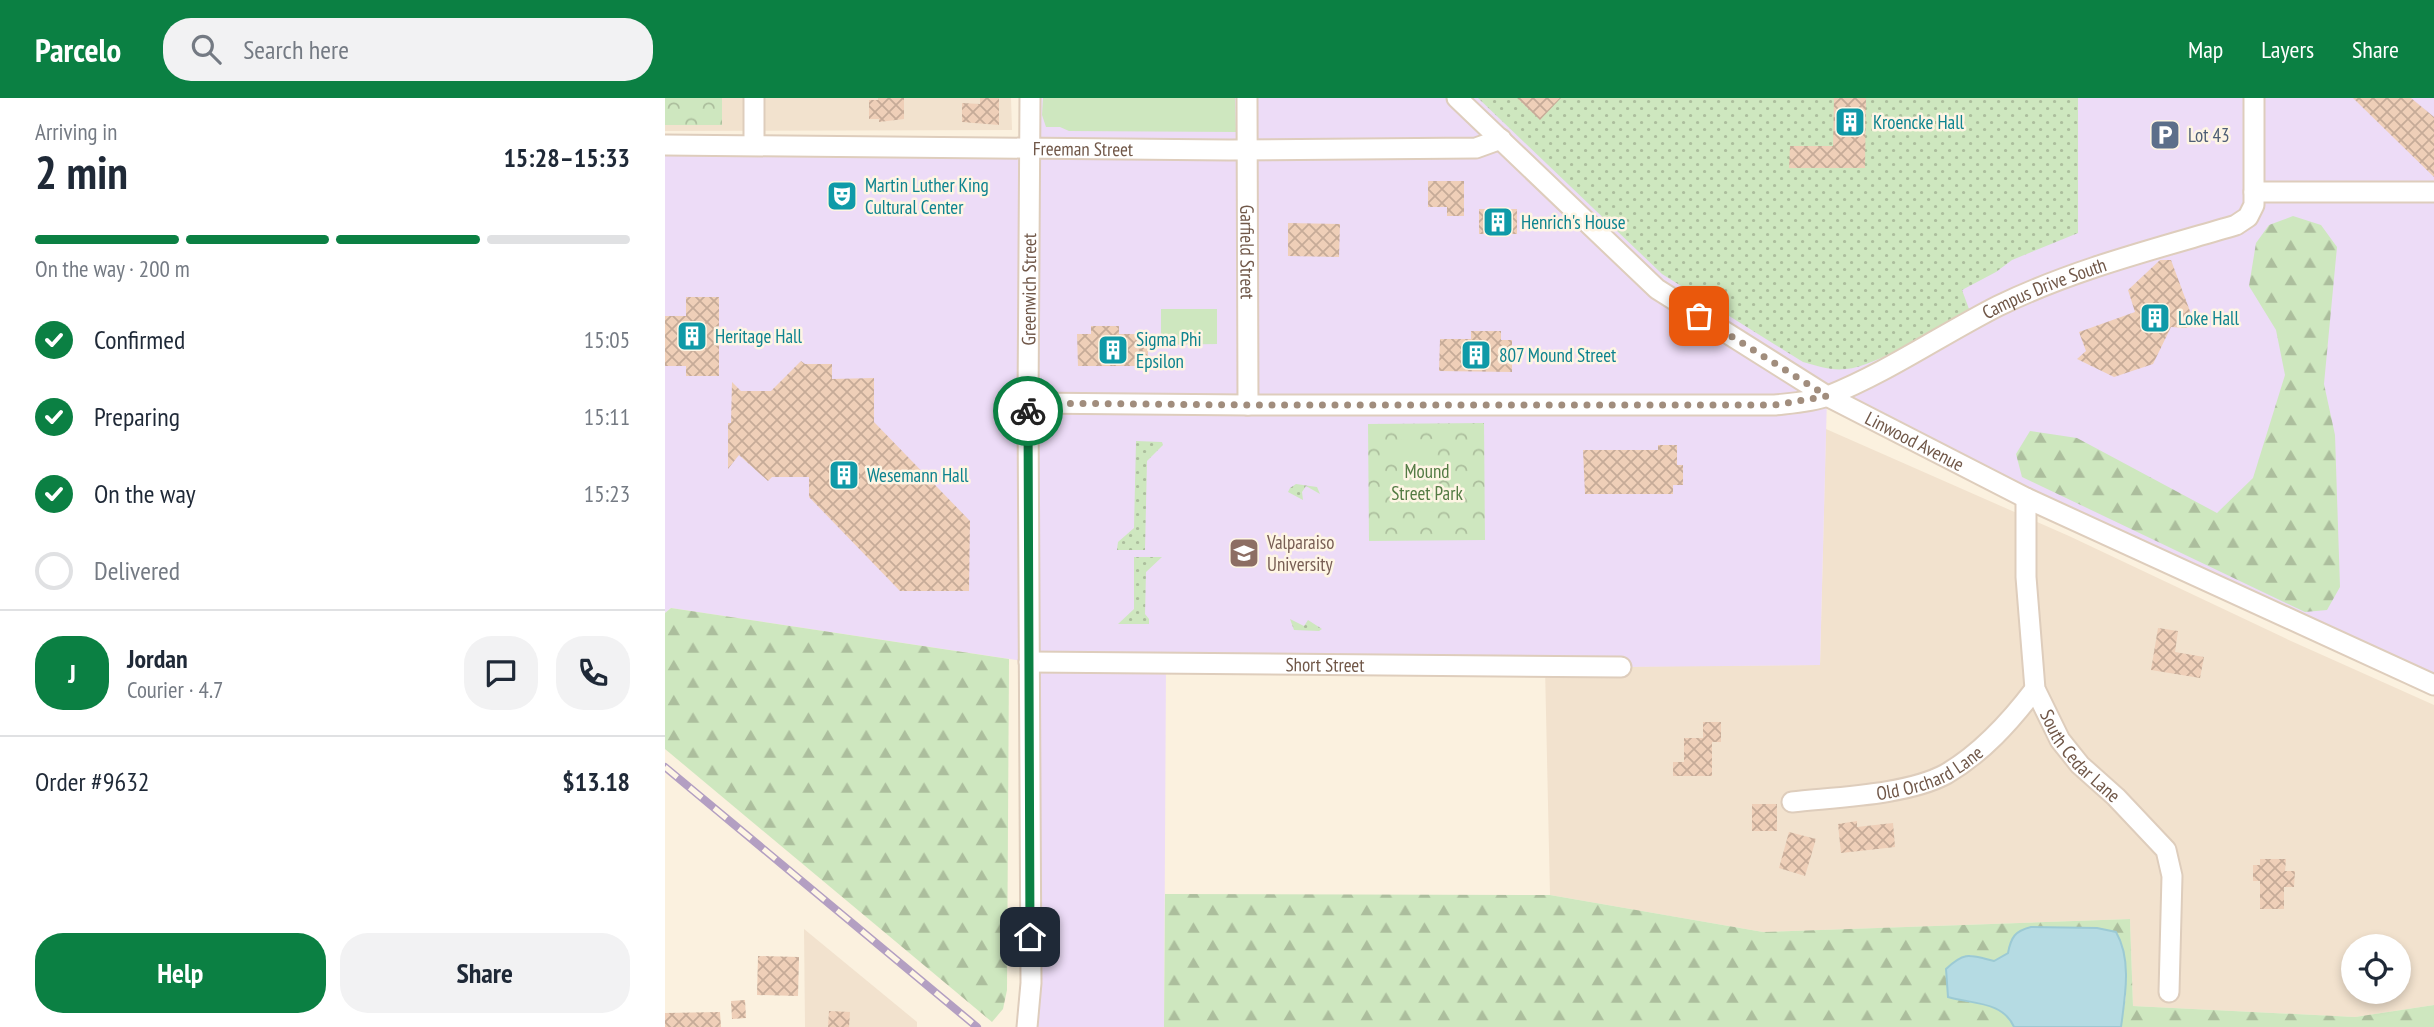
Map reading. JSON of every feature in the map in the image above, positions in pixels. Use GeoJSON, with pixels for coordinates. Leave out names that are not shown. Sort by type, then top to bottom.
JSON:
{"type":"FeatureCollection","features":[{"type":"Feature","properties":{"kind":"street"},"geometry":{"type":"LineString","coordinates":[[754,98],[754,145]]}},
{"type":"Feature","properties":{"kind":"street","name":"Greenwich Street"},"geometry":{"type":"LineString","coordinates":[[1027,1027],[1031,983],[1028,403],[1030,98]]}},
{"type":"Feature","properties":{"kind":"street","name":"Garfield Street"},"geometry":{"type":"LineString","coordinates":[[1247,98],[1248,405]]}},
{"type":"Feature","properties":{"kind":"street","name":"Linwood Avenue"},"geometry":{"type":"LineString","coordinates":[[1457,98],[1657,289],[1827,396],[2026,498],[2434,685]]}},
{"type":"Feature","properties":{"kind":"street","name":"Campus Drive South"},"geometry":{"type":"LineString","coordinates":[[1028,403],[1775,405],[1827,396],[1892,365],[1998,306],[2055,281],[2107,262],[2236,225],[2248,217],[2254,205],[2254,98]]}},
{"type":"Feature","properties":{"kind":"street","name":"Freeman Street"},"geometry":{"type":"LineString","coordinates":[[665,145],[1248,150],[1476,148],[1501,139]]}},
{"type":"Feature","properties":{"kind":"street"},"geometry":{"type":"LineString","coordinates":[[2254,192],[2434,192]]}},
{"type":"Feature","properties":{"kind":"street","name":"South Cedar Lane"},"geometry":{"type":"LineString","coordinates":[[2026,498],[2027,577],[2035,690],[2060,740],[2080,765],[2126,807],[2166,850],[2172,876],[2169,992]]}},
{"type":"Feature","properties":{"kind":"street","name":"Short Street"},"geometry":{"type":"LineString","coordinates":[[1029,662],[1621,667]]}},
{"type":"Feature","properties":{"kind":"street","name":"Old Orchard Lane"},"geometry":{"type":"LineString","coordinates":[[1792,802],[1893,791],[1944,775],[1980,751],[2035,690]]}},
{"type":"Feature","properties":{"kind":"shaded area"},"geometry":{"type":"Polygon","coordinates":[[[665,98],[1011,98],[1012,130],[665,131],[665,98]]]}},
{"type":"Feature","properties":{"kind":"shaded area","name":"Valparaiso University"},"geometry":{"type":"Polygon","coordinates":[[[1030,98],[2434,98],[2434,685],[1827,397],[1820,665],[1621,667],[1166,663],[1164,1027],[1027,1027],[1029,662],[671,608],[665,613],[665,145],[1030,149],[1030,98]]]}},
{"type":"Feature","properties":{"kind":"shaded area"},"geometry":{"type":"Polygon","coordinates":[[[1826,429],[2069,536],[2434,705],[2434,1005],[2355,1017],[2133,1006],[2130,919],[1763,932],[1550,895],[1545,667],[1820,665],[1826,429]]]}},
{"type":"Feature","properties":{"kind":"shaded area"},"geometry":{"type":"Polygon","coordinates":[[[804,929],[917,1022],[917,1027],[805,1027],[804,929]]]}},
{"type":"Feature","properties":{"kind":"green space"},"geometry":{"type":"Polygon","coordinates":[[[665,98],[722,98],[722,125],[665,125],[665,98]]]}},
{"type":"Feature","properties":{"kind":"green space"},"geometry":{"type":"Polygon","coordinates":[[[1043,98],[1235,98],[1236,132],[1069,131],[1060,127],[1046,127],[1042,115],[1043,98]]]}},
{"type":"Feature","properties":{"kind":"green space"},"geometry":{"type":"Polygon","coordinates":[[[1478,98],[2078,98],[2078,233],[2012,260],[1962,290],[1969,309],[1908,344],[1859,367],[1825,368],[1803,362],[1662,274],[1478,98]]]}},
{"type":"Feature","properties":{"kind":"green space"},"geometry":{"type":"Polygon","coordinates":[[[2293,216],[2321,225],[2337,247],[2324,384],[2335,435],[2340,587],[2327,610],[2305,612],[2022,477],[2016,454],[2030,431],[2077,438],[2217,513],[2253,478],[2285,375],[2276,330],[2249,286],[2256,243],[2269,225],[2293,216]]]}},
{"type":"Feature","properties":{"kind":"green space"},"geometry":{"type":"Polygon","coordinates":[[[1161,309],[1217,309],[1217,344],[1161,345],[1161,309]]]}},
{"type":"Feature","properties":{"kind":"green space","name":"Mound Street Park"},"geometry":{"type":"Polygon","coordinates":[[[1484,423],[1485,540],[1369,541],[1368,424],[1484,423]]]}},
{"type":"Feature","properties":{"kind":"green space"},"geometry":{"type":"Polygon","coordinates":[[[1435,439],[1435,511],[1397,512],[1397,440],[1435,439]]]}},
{"type":"Feature","properties":{"kind":"green space"},"geometry":{"type":"Polygon","coordinates":[[[1136,441],[1162,442],[1163,445],[1147,461],[1145,550],[1117,550],[1118,542],[1134,528],[1136,441]]]}},
{"type":"Feature","properties":{"kind":"green space"},"geometry":{"type":"Polygon","coordinates":[[[1296,484],[1317,487],[1320,494],[1306,486],[1302,492],[1303,500],[1288,492],[1296,484]]]}},
{"type":"Feature","properties":{"kind":"green space"},"geometry":{"type":"Polygon","coordinates":[[[1134,557],[1162,557],[1146,572],[1145,614],[1149,624],[1118,624],[1134,609],[1134,557]]]}},
{"type":"Feature","properties":{"kind":"green space"},"geometry":{"type":"Polygon","coordinates":[[[671,608],[1009,659],[1007,990],[1003,1009],[992,1022],[665,749],[665,613],[671,608]]]}},
{"type":"Feature","properties":{"kind":"green space"},"geometry":{"type":"Polygon","coordinates":[[[1290,619],[1304,626],[1308,620],[1322,629],[1294,630],[1290,619]]]}},
{"type":"Feature","properties":{"kind":"green space"},"geometry":{"type":"Polygon","coordinates":[[[1165,894],[1550,895],[1763,932],[2130,919],[2133,1006],[2355,1017],[2434,1005],[2434,1027],[2121,1027],[2126,996],[2097,928],[2031,927],[2011,940],[2008,953],[1994,961],[1970,955],[1959,1000],[1998,1010],[2014,1027],[1164,1027],[1165,894]]]}},
{"type":"Feature","properties":{"kind":"water"},"geometry":{"type":"Polygon","coordinates":[[[2031,927],[2097,928],[2116,932],[2126,966],[2121,1027],[2014,1027],[2002,1012],[1994,1008],[1948,997],[1946,969],[1953,963],[1968,956],[1994,961],[2008,953],[2017,933],[2031,927]]]}},
{"type":"Feature","properties":{"kind":"building"},"geometry":{"type":"Polygon","coordinates":[[[904,98],[904,119],[879,122],[879,119],[869,119],[869,100],[904,98]]]}},
{"type":"Feature","properties":{"kind":"building"},"geometry":{"type":"Polygon","coordinates":[[[980,98],[999,98],[999,125],[962,122],[962,103],[980,104],[980,98]]]}},
{"type":"Feature","properties":{"kind":"building"},"geometry":{"type":"Polygon","coordinates":[[[1517,98],[1561,98],[1540,120],[1517,98]]]}},
{"type":"Feature","properties":{"kind":"building","name":"Kroencke Hall"},"geometry":{"type":"Polygon","coordinates":[[[1834,98],[1866,98],[1865,168],[1789,168],[1790,146],[1833,146],[1834,98]]]}},
{"type":"Feature","properties":{"kind":"building"},"geometry":{"type":"Polygon","coordinates":[[[2353,98],[2411,98],[2434,117],[2434,177],[2353,98]]]}},
{"type":"Feature","properties":{"kind":"building"},"geometry":{"type":"Polygon","coordinates":[[[1428,181],[1464,181],[1464,216],[1447,216],[1447,207],[1428,207],[1428,181]]]}},
{"type":"Feature","properties":{"kind":"building","name":"Henrich's House"},"geometry":{"type":"Polygon","coordinates":[[[1479,209],[1517,209],[1517,234],[1479,234],[1479,209]]]}},
{"type":"Feature","properties":{"kind":"building"},"geometry":{"type":"Polygon","coordinates":[[[1288,223],[1340,224],[1339,257],[1288,256],[1288,223]]]}},
{"type":"Feature","properties":{"kind":"building","name":"Loke Hall"},"geometry":{"type":"Polygon","coordinates":[[[2160,260],[2171,260],[2194,322],[2186,328],[2171,327],[2153,364],[2114,377],[2077,359],[2086,351],[2079,332],[2135,312],[2128,290],[2160,260]]]}},
{"type":"Feature","properties":{"kind":"building","name":"Heritage Hall"},"geometry":{"type":"Polygon","coordinates":[[[686,297],[719,297],[719,376],[686,376],[686,366],[665,366],[665,316],[686,316],[686,297]]]}},
{"type":"Feature","properties":{"kind":"building","name":"Sigma Phi Epsilon"},"geometry":{"type":"Polygon","coordinates":[[[1091,326],[1119,326],[1119,334],[1148,334],[1148,366],[1078,366],[1077,334],[1091,334],[1091,326]]]}},
{"type":"Feature","properties":{"kind":"building","name":"807 Mound Street"},"geometry":{"type":"Polygon","coordinates":[[[1471,331],[1501,331],[1501,340],[1512,340],[1512,372],[1439,371],[1440,339],[1471,339],[1471,331]]]}},
{"type":"Feature","properties":{"kind":"building","name":"Wesemann Hall"},"geometry":{"type":"Polygon","coordinates":[[[801,361],[805,364],[832,364],[832,379],[874,378],[874,422],[970,521],[969,591],[900,591],[809,497],[809,477],[772,477],[768,481],[739,455],[728,469],[728,423],[731,423],[732,382],[741,391],[771,391],[801,361]]]}},
{"type":"Feature","properties":{"kind":"building"},"geometry":{"type":"Polygon","coordinates":[[[1658,445],[1677,445],[1677,465],[1683,465],[1683,485],[1673,485],[1673,494],[1585,494],[1583,450],[1658,450],[1658,445]]]}},
{"type":"Feature","properties":{"kind":"building"},"geometry":{"type":"Polygon","coordinates":[[[2158,628],[2178,631],[2175,652],[2204,657],[2200,678],[2151,670],[2158,628]]]}},
{"type":"Feature","properties":{"kind":"building"},"geometry":{"type":"Polygon","coordinates":[[[1703,722],[1721,722],[1721,742],[1712,742],[1712,776],[1673,776],[1673,762],[1684,762],[1684,738],[1703,738],[1703,722]]]}},
{"type":"Feature","properties":{"kind":"building"},"geometry":{"type":"Polygon","coordinates":[[[1752,804],[1777,804],[1777,831],[1752,831],[1752,804]]]}},
{"type":"Feature","properties":{"kind":"building"},"geometry":{"type":"Polygon","coordinates":[[[1857,821],[1857,827],[1893,823],[1895,847],[1841,853],[1838,824],[1857,821]]]}},
{"type":"Feature","properties":{"kind":"building"},"geometry":{"type":"Polygon","coordinates":[[[1789,832],[1816,839],[1805,876],[1779,868],[1789,832]]]}},
{"type":"Feature","properties":{"kind":"building"},"geometry":{"type":"Polygon","coordinates":[[[2260,859],[2286,859],[2285,871],[2295,871],[2294,887],[2284,887],[2284,909],[2260,909],[2260,881],[2253,881],[2253,865],[2260,865],[2260,859]]]}},
{"type":"Feature","properties":{"kind":"building"},"geometry":{"type":"Polygon","coordinates":[[[758,956],[799,957],[798,996],[757,995],[758,956]]]}},
{"type":"Feature","properties":{"kind":"building"},"geometry":{"type":"Polygon","coordinates":[[[745,1000],[746,1018],[732,1019],[731,1001],[745,1000]]]}},
{"type":"Feature","properties":{"kind":"building"},"geometry":{"type":"Polygon","coordinates":[[[829,1011],[850,1012],[849,1027],[828,1027],[829,1011]]]}},
{"type":"Feature","properties":{"kind":"building"},"geometry":{"type":"Polygon","coordinates":[[[720,1012],[721,1027],[665,1027],[665,1013],[720,1012]]]}},
{"type":"Feature","properties":{"kind":"railway"},"geometry":{"type":"LineString","coordinates":[[665,767],[977,1027]]}},
{"type":"Feature","properties":{"kind":"way so far"},"geometry":{"type":"LineString","coordinates":[[1028,411],[1028,403],[1775,405],[1827,396],[1699,316]]}},
{"type":"Feature","properties":{"kind":"place","name":"Kroencke Hall"},"geometry":{"type":"Point","coordinates":[1850,122]}},
{"type":"Feature","properties":{"kind":"place","name":"Lot 43"},"geometry":{"type":"Point","coordinates":[2165,135]}},
{"type":"Feature","properties":{"kind":"place","name":"Martin Luther King Cultural Center"},"geometry":{"type":"Point","coordinates":[842,196]}},
{"type":"Feature","properties":{"kind":"place","name":"Henrich's House"},"geometry":{"type":"Point","coordinates":[1498,222]}},
{"type":"Feature","properties":{"kind":"place","name":"Loke Hall"},"geometry":{"type":"Point","coordinates":[2155,318]}},
{"type":"Feature","properties":{"kind":"place","name":"Heritage Hall"},"geometry":{"type":"Point","coordinates":[692,336]}},
{"type":"Feature","properties":{"kind":"place","name":"Sigma Phi Epsilon"},"geometry":{"type":"Point","coordinates":[1113,350]}},
{"type":"Feature","properties":{"kind":"place","name":"807 Mound Street"},"geometry":{"type":"Point","coordinates":[1476,355]}},
{"type":"Feature","properties":{"kind":"place","name":"Wesemann Hall"},"geometry":{"type":"Point","coordinates":[844,475]}},
{"type":"Feature","properties":{"kind":"place","name":"Valparaiso University"},"geometry":{"type":"Point","coordinates":[1244,553]}},
{"type":"Feature","properties":{"kind":"route"},"geometry":{"type":"LineString","coordinates":[[1028,411],[1030,937]]}}]}
